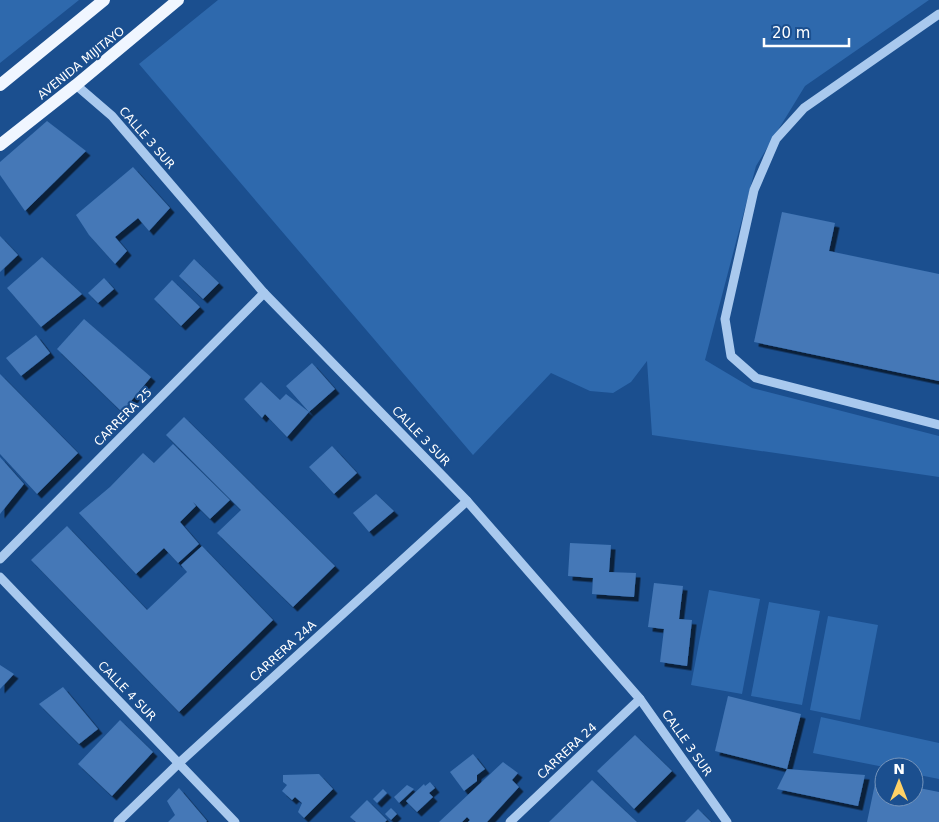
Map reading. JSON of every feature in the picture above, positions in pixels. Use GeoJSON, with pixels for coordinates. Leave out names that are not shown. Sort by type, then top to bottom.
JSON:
{"type":"FeatureCollection","features":[{"type":"Feature","properties":{"kind":"main road"},"geometry":{"type":"LineString","coordinates":[[0,85],[104,0]]}},
{"type":"Feature","properties":{"kind":"main road","name":"AVENIDA MIJITAYO"},"geometry":{"type":"LineString","coordinates":[[0,145],[178,0]]}},
{"type":"Feature","properties":{"kind":"street"},"geometry":{"type":"LineString","coordinates":[[939,14],[804,108],[776,139],[754,190],[725,318],[731,356],[756,378],[939,425]]}},
{"type":"Feature","properties":{"kind":"street","name":"CALLE 3 SUR"},"geometry":{"type":"LineString","coordinates":[[76,85],[112,116],[264,293],[467,501],[640,699],[727,822]]}},
{"type":"Feature","properties":{"kind":"street","name":"CARRERA 25"},"geometry":{"type":"LineString","coordinates":[[0,558],[264,293]]}},
{"type":"Feature","properties":{"kind":"street","name":"CARRERA 24A"},"geometry":{"type":"LineString","coordinates":[[118,822],[467,501]]}},
{"type":"Feature","properties":{"kind":"street","name":"CALLE 4 SUR"},"geometry":{"type":"LineString","coordinates":[[0,577],[236,822]]}},
{"type":"Feature","properties":{"kind":"street","name":"CARRERA 24"},"geometry":{"type":"LineString","coordinates":[[510,822],[640,699]]}},
{"type":"Feature","properties":{"kind":"shaded area"},"geometry":{"type":"Polygon","coordinates":[[[0,0],[79,0],[0,63],[0,0]]]}},
{"type":"Feature","properties":{"kind":"shaded area"},"geometry":{"type":"Polygon","coordinates":[[[218,0],[929,0],[805,86],[756,166],[705,360],[752,388],[939,436],[939,477],[652,435],[647,361],[631,382],[613,393],[590,391],[551,373],[473,455],[139,64],[218,0]]]}},
{"type":"Feature","properties":{"kind":"shaded area"},"geometry":{"type":"Polygon","coordinates":[[[709,590],[760,599],[742,694],[691,685],[709,590]]]}},
{"type":"Feature","properties":{"kind":"shaded area"},"geometry":{"type":"Polygon","coordinates":[[[769,602],[820,611],[802,705],[751,696],[769,602]]]}},
{"type":"Feature","properties":{"kind":"shaded area"},"geometry":{"type":"Polygon","coordinates":[[[828,616],[878,625],[860,720],[810,710],[828,616]]]}},
{"type":"Feature","properties":{"kind":"shaded area"},"geometry":{"type":"Polygon","coordinates":[[[821,717],[939,743],[939,779],[924,776],[924,757],[874,757],[874,765],[813,753],[821,717]]]}},
{"type":"Feature","properties":{"kind":"building"},"geometry":{"type":"Polygon","coordinates":[[[47,121],[86,151],[25,211],[0,175],[0,162],[47,121]]]}},
{"type":"Feature","properties":{"kind":"building"},"geometry":{"type":"Polygon","coordinates":[[[133,167],[170,208],[149,231],[138,218],[115,237],[127,251],[115,264],[89,235],[76,215],[133,167]]]}},
{"type":"Feature","properties":{"kind":"building"},"geometry":{"type":"Polygon","coordinates":[[[782,212],[835,223],[829,251],[939,274],[939,381],[754,342],[782,212]]]}},
{"type":"Feature","properties":{"kind":"building"},"geometry":{"type":"Polygon","coordinates":[[[0,236],[18,255],[0,272],[0,236]]]}},
{"type":"Feature","properties":{"kind":"building"},"geometry":{"type":"Polygon","coordinates":[[[42,257],[82,294],[41,327],[7,288],[42,257]]]}},
{"type":"Feature","properties":{"kind":"building"},"geometry":{"type":"Polygon","coordinates":[[[194,259],[219,283],[203,299],[179,276],[194,259]]]}},
{"type":"Feature","properties":{"kind":"building"},"geometry":{"type":"Polygon","coordinates":[[[104,278],[114,289],[98,303],[88,293],[104,278]]]}},
{"type":"Feature","properties":{"kind":"building"},"geometry":{"type":"Polygon","coordinates":[[[172,280],[200,307],[181,326],[154,299],[172,280]]]}},
{"type":"Feature","properties":{"kind":"building"},"geometry":{"type":"Polygon","coordinates":[[[84,319],[151,377],[122,412],[57,349],[84,319]]]}},
{"type":"Feature","properties":{"kind":"building"},"geometry":{"type":"Polygon","coordinates":[[[36,335],[50,353],[21,376],[6,358],[36,335]]]}},
{"type":"Feature","properties":{"kind":"building"},"geometry":{"type":"Polygon","coordinates":[[[312,363],[335,389],[309,412],[286,386],[312,363]]]}},
{"type":"Feature","properties":{"kind":"building"},"geometry":{"type":"Polygon","coordinates":[[[0,374],[78,453],[37,494],[0,454],[0,374]]]}},
{"type":"Feature","properties":{"kind":"building"},"geometry":{"type":"Polygon","coordinates":[[[261,382],[280,400],[286,394],[309,412],[287,437],[265,414],[262,418],[244,399],[261,382]]]}},
{"type":"Feature","properties":{"kind":"building"},"geometry":{"type":"Polygon","coordinates":[[[184,417],[335,566],[293,607],[217,533],[241,510],[166,435],[184,417]]]}},
{"type":"Feature","properties":{"kind":"building"},"geometry":{"type":"Polygon","coordinates":[[[173,444],[230,500],[210,519],[193,502],[196,506],[180,522],[199,544],[178,563],[164,548],[136,574],[79,513],[110,487],[143,453],[154,463],[173,444]]]}},
{"type":"Feature","properties":{"kind":"building"},"geometry":{"type":"Polygon","coordinates":[[[332,446],[357,473],[334,494],[309,467],[332,446]]]}},
{"type":"Feature","properties":{"kind":"building"},"geometry":{"type":"Polygon","coordinates":[[[0,457],[24,484],[0,514],[0,457]]]}},
{"type":"Feature","properties":{"kind":"building"},"geometry":{"type":"Polygon","coordinates":[[[376,494],[394,511],[369,532],[353,513],[376,494]]]}},
{"type":"Feature","properties":{"kind":"building"},"geometry":{"type":"Polygon","coordinates":[[[67,526],[147,610],[187,572],[181,565],[202,546],[273,620],[179,712],[31,560],[67,526]]]}},
{"type":"Feature","properties":{"kind":"building"},"geometry":{"type":"Polygon","coordinates":[[[570,543],[611,545],[609,572],[636,573],[634,597],[592,594],[593,578],[568,576],[570,543]]]}},
{"type":"Feature","properties":{"kind":"building"},"geometry":{"type":"Polygon","coordinates":[[[654,583],[683,586],[679,619],[692,620],[687,666],[660,662],[664,629],[648,627],[654,583]]]}},
{"type":"Feature","properties":{"kind":"building"},"geometry":{"type":"Polygon","coordinates":[[[0,665],[14,674],[0,689],[0,665]]]}},
{"type":"Feature","properties":{"kind":"building"},"geometry":{"type":"Polygon","coordinates":[[[63,687],[98,729],[79,744],[39,704],[63,687]]]}},
{"type":"Feature","properties":{"kind":"building"},"geometry":{"type":"Polygon","coordinates":[[[728,696],[801,714],[787,769],[715,751],[728,696]]]}},
{"type":"Feature","properties":{"kind":"building"},"geometry":{"type":"Polygon","coordinates":[[[120,720],[153,752],[112,796],[78,764],[120,720]]]}},
{"type":"Feature","properties":{"kind":"building"},"geometry":{"type":"Polygon","coordinates":[[[635,735],[672,771],[634,809],[597,771],[635,735]]]}},
{"type":"Feature","properties":{"kind":"building"},"geometry":{"type":"Polygon","coordinates":[[[473,754],[485,769],[477,775],[477,781],[464,791],[450,772],[473,754]]]}},
{"type":"Feature","properties":{"kind":"building"},"geometry":{"type":"Polygon","coordinates":[[[503,762],[518,773],[512,780],[519,787],[487,822],[468,822],[470,820],[467,817],[462,822],[439,822],[503,762]]]}},
{"type":"Feature","properties":{"kind":"building"},"geometry":{"type":"Polygon","coordinates":[[[787,769],[865,775],[858,806],[777,789],[787,769]]]}},
{"type":"Feature","properties":{"kind":"building"},"geometry":{"type":"Polygon","coordinates":[[[319,774],[333,789],[304,818],[298,812],[302,803],[295,797],[292,800],[282,791],[287,785],[283,782],[283,775],[319,774]]]}},
{"type":"Feature","properties":{"kind":"building"},"geometry":{"type":"Polygon","coordinates":[[[592,780],[637,822],[549,822],[592,780]]]}},
{"type":"Feature","properties":{"kind":"building"},"geometry":{"type":"Polygon","coordinates":[[[430,782],[435,788],[429,793],[433,797],[417,812],[406,801],[424,784],[425,786],[430,782]]]}},
{"type":"Feature","properties":{"kind":"building"},"geometry":{"type":"Polygon","coordinates":[[[407,785],[414,789],[399,803],[394,797],[407,785]]]}},
{"type":"Feature","properties":{"kind":"building"},"geometry":{"type":"Polygon","coordinates":[[[179,788],[206,822],[168,822],[175,815],[167,801],[179,788]]]}},
{"type":"Feature","properties":{"kind":"building"},"geometry":{"type":"Polygon","coordinates":[[[383,789],[387,793],[377,803],[373,799],[383,789]]]}},
{"type":"Feature","properties":{"kind":"building"},"geometry":{"type":"Polygon","coordinates":[[[874,789],[874,807],[924,807],[924,789],[939,792],[939,822],[867,822],[874,789]]]}},
{"type":"Feature","properties":{"kind":"building"},"geometry":{"type":"Polygon","coordinates":[[[367,800],[387,820],[385,822],[356,822],[350,817],[367,800]]]}},
{"type":"Feature","properties":{"kind":"building"},"geometry":{"type":"Polygon","coordinates":[[[391,808],[397,814],[391,820],[385,814],[391,808]]]}},
{"type":"Feature","properties":{"kind":"building"},"geometry":{"type":"Polygon","coordinates":[[[698,809],[711,822],[685,822],[698,809]]]}}]}
